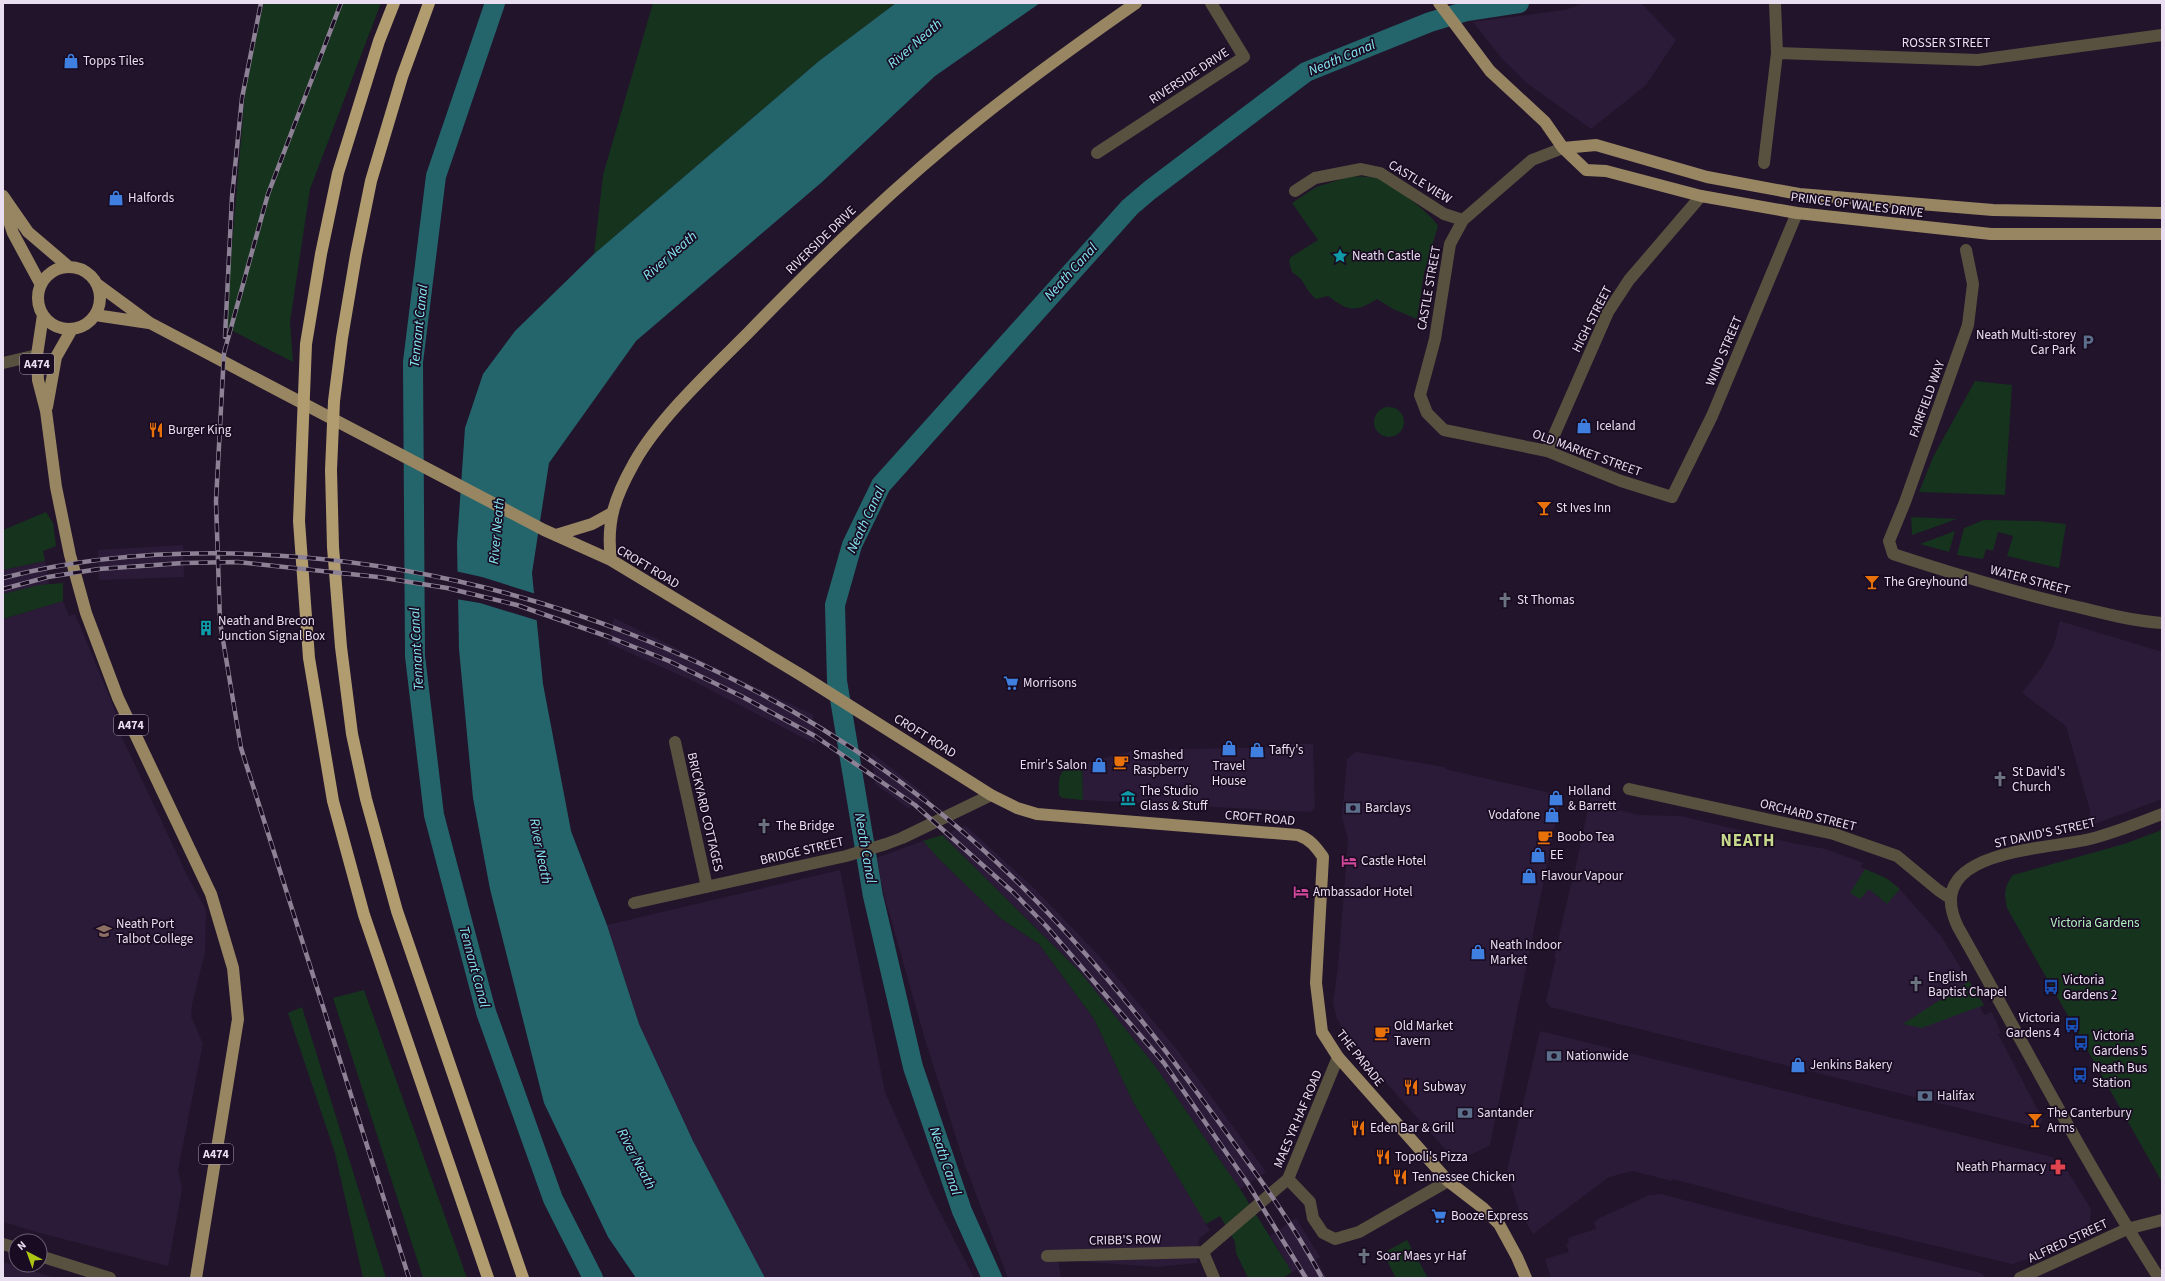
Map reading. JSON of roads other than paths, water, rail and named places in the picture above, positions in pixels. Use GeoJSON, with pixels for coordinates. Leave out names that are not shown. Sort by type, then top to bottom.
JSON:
{"type":"FeatureCollection","features":[{"type":"Feature","properties":{"kind":"highway"},"geometry":{"type":"LineString","coordinates":[[394,3],[379,41],[338,173],[306,344],[300,521],[309,651],[333,801],[364,915],[488,1278]]}},
{"type":"Feature","properties":{"kind":"highway"},"geometry":{"type":"LineString","coordinates":[[429,3],[402,77],[371,181],[356,255],[342,338],[334,401],[331,470],[333,547],[342,655],[352,734],[366,799],[397,912],[523,1278]]}},
{"type":"Feature","properties":{"kind":"main road","name":"RIVERSIDE DRIVE"},"geometry":{"type":"LineString","coordinates":[[611,560],[608,538],[612,513],[634,463],[648,441],[675,409],[817,263],[888,197],[980,118],[1136,3]]}},
{"type":"Feature","properties":{"kind":"main road","name":"PRINCE OF WALES DRIVE"},"geometry":{"type":"LineString","coordinates":[[1439,3],[1490,71],[1545,122],[1563,148],[1586,170],[1606,171],[1701,196],[1797,213],[1991,234],[2162,234]]}},
{"type":"Feature","properties":{"kind":"main road","name":"PRINCE OF WALES DRIVE"},"geometry":{"type":"LineString","coordinates":[[1563,148],[1596,145],[1707,177],[1799,194],[1994,210],[2162,213]]}},
{"type":"Feature","properties":{"kind":"main road"},"geometry":{"type":"LineString","coordinates":[[3,196],[28,232],[69,267],[85,271],[97,284],[150,323]]}},
{"type":"Feature","properties":{"kind":"main road"},"geometry":{"type":"LineString","coordinates":[[3,203],[13,233],[41,285]]}},
{"type":"Feature","properties":{"kind":"main road"},"geometry":{"type":"LineString","coordinates":[[69,267],[52,272],[41,285],[38,298],[43,316],[55,326],[72,329],[81,327],[96,315],[100,305],[100,294],[97,284]]}},
{"type":"Feature","properties":{"kind":"main road"},"geometry":{"type":"LineString","coordinates":[[96,315],[150,323]]}},
{"type":"Feature","properties":{"kind":"main road","name":"A474"},"geometry":{"type":"LineString","coordinates":[[43,316],[37,355],[38,380],[46,411],[49,444],[70,555],[86,613],[118,698],[211,894],[233,968],[238,1019],[196,1278]]}},
{"type":"Feature","properties":{"kind":"main road","name":"CROFT ROAD"},"geometry":{"type":"LineString","coordinates":[[150,323],[544,530],[611,560],[866,715],[991,795],[1017,808],[1037,814],[1298,835],[1306,838],[1314,844],[1323,856]]}},
{"type":"Feature","properties":{"kind":"main road","name":"A474"},"geometry":{"type":"LineString","coordinates":[[46,411],[56,357],[72,329]]}},
{"type":"Feature","properties":{"kind":"main road"},"geometry":{"type":"LineString","coordinates":[[556,536],[592,524],[612,513]]}},
{"type":"Feature","properties":{"kind":"main road","name":"THE PARADE"},"geometry":{"type":"LineString","coordinates":[[1323,856],[1316,983],[1322,1032],[1338,1057],[1448,1181],[1483,1208],[1499,1224],[1517,1257],[1526,1278]]}},
{"type":"Feature","properties":{"kind":"street","name":"RIVERSIDE DRIVE"},"geometry":{"type":"LineString","coordinates":[[1097,153],[1244,57],[1211,3]]}},
{"type":"Feature","properties":{"kind":"street"},"geometry":{"type":"LineString","coordinates":[[1764,163],[1777,53],[1775,3]]}},
{"type":"Feature","properties":{"kind":"street","name":"ROSSER STREET"},"geometry":{"type":"LineString","coordinates":[[1777,53],[1978,60],[2162,35]]}},
{"type":"Feature","properties":{"kind":"street","name":"CASTLE STREET"},"geometry":{"type":"LineString","coordinates":[[1427,413],[1420,395],[1435,339],[1450,244],[1463,220],[1532,160],[1563,148]]}},
{"type":"Feature","properties":{"kind":"street","name":"CASTLE VIEW"},"geometry":{"type":"LineString","coordinates":[[1295,191],[1315,178],[1360,169],[1380,173],[1444,214],[1463,220]]}},
{"type":"Feature","properties":{"kind":"street","name":"HIGH STREET"},"geometry":{"type":"LineString","coordinates":[[1547,451],[1608,312],[1628,280],[1701,196]]}},
{"type":"Feature","properties":{"kind":"street","name":"WIND STREET"},"geometry":{"type":"LineString","coordinates":[[1672,497],[1712,416],[1797,213]]}},
{"type":"Feature","properties":{"kind":"street","name":"FAIRFIELD WAY"},"geometry":{"type":"LineString","coordinates":[[1893,554],[1889,541],[1968,325],[1973,284],[1966,250]]}},
{"type":"Feature","properties":{"kind":"street"},"geometry":{"type":"LineString","coordinates":[[3,362],[37,355]]}},
{"type":"Feature","properties":{"kind":"street","name":"OLD MARKET STREET"},"geometry":{"type":"LineString","coordinates":[[1427,413],[1444,430],[1547,451],[1621,481],[1672,497]]}},
{"type":"Feature","properties":{"kind":"street","name":"WATER STREET"},"geometry":{"type":"LineString","coordinates":[[1893,554],[1967,578],[2047,600],[2137,621],[2162,623]]}},
{"type":"Feature","properties":{"kind":"street","name":"BRICKYARD COTTAGES"},"geometry":{"type":"LineString","coordinates":[[675,742],[707,887]]}},
{"type":"Feature","properties":{"kind":"street","name":"ORCHARD STREET"},"geometry":{"type":"LineString","coordinates":[[1629,789],[1834,834],[1897,856],[1950,898]]}},
{"type":"Feature","properties":{"kind":"street","name":"BRIDGE STREET"},"geometry":{"type":"LineString","coordinates":[[634,903],[846,856],[886,844],[902,838],[991,795]]}},
{"type":"Feature","properties":{"kind":"street","name":"ST DAVID'S STREET"},"geometry":{"type":"LineString","coordinates":[[1950,898],[1954,885],[1965,873],[1978,863],[2009,853],[2091,839],[2162,814]]}},
{"type":"Feature","properties":{"kind":"street"},"geometry":{"type":"LineString","coordinates":[[1950,898],[1951,913],[1958,927],[2127,1229],[2159,1278]]}},
{"type":"Feature","properties":{"kind":"street","name":"MAES YR HAF ROAD"},"geometry":{"type":"LineString","coordinates":[[1338,1057],[1288,1179],[1310,1202],[1313,1218],[1323,1233],[1335,1238],[1359,1232],[1448,1181]]}},
{"type":"Feature","properties":{"kind":"street"},"geometry":{"type":"LineString","coordinates":[[1214,1278],[1203,1252],[1288,1179]]}},
{"type":"Feature","properties":{"kind":"street"},"geometry":{"type":"LineString","coordinates":[[2127,1229],[2162,1220]]}},
{"type":"Feature","properties":{"kind":"street","name":"ALFRED STREET"},"geometry":{"type":"LineString","coordinates":[[2020,1278],[2127,1229]]}},
{"type":"Feature","properties":{"kind":"street","name":"CRIBB'S ROW"},"geometry":{"type":"LineString","coordinates":[[1047,1256],[1203,1252]]}},
{"type":"Feature","properties":{"kind":"street"},"geometry":{"type":"LineString","coordinates":[[48,1259],[110,1278]]}},
{"type":"Feature","properties":{"kind":"water","name":"River Neath"},"geometry":{"type":"Polygon","coordinates":[[[896,3],[1040,3],[935,76],[822,182],[636,341],[549,463],[532,573],[543,684],[571,831],[607,925],[639,1024],[693,1141],[765,1278],[636,1278],[608,1237],[544,1103],[490,889],[473,798],[459,649],[457,543],[465,428],[483,374],[515,331],[594,254],[819,61],[896,3]]]}},
{"type":"Feature","properties":{"kind":"waterway","name":"Tennant Canal"},"geometry":{"type":"LineString","coordinates":[[495,3],[436,176],[413,362],[415,656],[434,815],[486,1012],[553,1199],[593,1278]]}},
{"type":"Feature","properties":{"kind":"waterway","name":"Neath Canal"},"geometry":{"type":"LineString","coordinates":[[992,1278],[962,1211],[913,1067],[873,896],[837,681],[835,605],[852,545],[881,485],[1130,207],[1150,190],[1306,72],[1430,22],[1467,11],[1519,3]]}},
{"type":"Feature","properties":{"kind":"railway"},"geometry":{"type":"LineString","coordinates":[[225,337],[232,197],[242,98],[261,3]]}},
{"type":"Feature","properties":{"kind":"railway"},"geometry":{"type":"LineString","coordinates":[[341,3],[268,194],[224,353],[216,501],[220,622],[241,748],[409,1278]]}},
{"type":"Feature","properties":{"kind":"railway"},"geometry":{"type":"LineString","coordinates":[[3,578],[76,563],[150,555],[224,553],[299,557],[383,567],[467,583],[550,606],[631,634],[710,668],[787,708],[859,753],[928,803],[968,836],[1044,908],[1113,986],[1179,1068],[1269,1192],[1297,1234],[1322,1278]]}},
{"type":"Feature","properties":{"kind":"railway"},"geometry":{"type":"LineString","coordinates":[[3,589],[48,577],[99,569],[183,563],[238,562],[378,577],[447,588],[517,605],[609,637],[669,661],[741,696],[815,736],[915,805],[1014,893],[1047,927],[1164,1063],[1248,1184],[1306,1278]]}},
{"type":"Feature","properties":{"kind":"place","name":"Topps Tiles"},"geometry":{"type":"Point","coordinates":[71,61]}},
{"type":"Feature","properties":{"kind":"place","name":"Halfords"},"geometry":{"type":"Point","coordinates":[116,198]}},
{"type":"Feature","properties":{"kind":"place","name":"Neath Castle"},"geometry":{"type":"Point","coordinates":[1340,256]}},
{"type":"Feature","properties":{"kind":"place","name":"Neath Multi-storey Car Park"},"geometry":{"type":"Point","coordinates":[2088,342]}},
{"type":"Feature","properties":{"kind":"place","name":"Iceland"},"geometry":{"type":"Point","coordinates":[1584,426]}},
{"type":"Feature","properties":{"kind":"place","name":"Burger King"},"geometry":{"type":"Point","coordinates":[156,430]}},
{"type":"Feature","properties":{"kind":"place","name":"St Ives Inn"},"geometry":{"type":"Point","coordinates":[1544,508]}},
{"type":"Feature","properties":{"kind":"place","name":"The Greyhound"},"geometry":{"type":"Point","coordinates":[1872,582]}},
{"type":"Feature","properties":{"kind":"place","name":"St Thomas"},"geometry":{"type":"Point","coordinates":[1505,600]}},
{"type":"Feature","properties":{"kind":"place","name":"Neath and Brecon Junction Signal Box"},"geometry":{"type":"Point","coordinates":[206,628]}},
{"type":"Feature","properties":{"kind":"place","name":"Morrisons"},"geometry":{"type":"Point","coordinates":[1011,683]}},
{"type":"Feature","properties":{"kind":"place","name":"Travel House"},"geometry":{"type":"Point","coordinates":[1229,748]}},
{"type":"Feature","properties":{"kind":"place","name":"Taffy's"},"geometry":{"type":"Point","coordinates":[1257,750]}},
{"type":"Feature","properties":{"kind":"place","name":"Smashed Raspberry"},"geometry":{"type":"Point","coordinates":[1121,762]}},
{"type":"Feature","properties":{"kind":"place","name":"Emir's Salon"},"geometry":{"type":"Point","coordinates":[1099,765]}},
{"type":"Feature","properties":{"kind":"place","name":"St David's Church"},"geometry":{"type":"Point","coordinates":[2000,779]}},
{"type":"Feature","properties":{"kind":"place","name":"The Studio Glass & Stuff"},"geometry":{"type":"Point","coordinates":[1128,798]}},
{"type":"Feature","properties":{"kind":"place","name":"Holland & Barrett"},"geometry":{"type":"Point","coordinates":[1556,798]}},
{"type":"Feature","properties":{"kind":"place","name":"Barclays"},"geometry":{"type":"Point","coordinates":[1353,808]}},
{"type":"Feature","properties":{"kind":"place","name":"Vodafone"},"geometry":{"type":"Point","coordinates":[1552,815]}},
{"type":"Feature","properties":{"kind":"place","name":"The Bridge"},"geometry":{"type":"Point","coordinates":[764,826]}},
{"type":"Feature","properties":{"kind":"place","name":"Boobo Tea"},"geometry":{"type":"Point","coordinates":[1545,837]}},
{"type":"Feature","properties":{"kind":"place","name":"EE"},"geometry":{"type":"Point","coordinates":[1538,855]}},
{"type":"Feature","properties":{"kind":"place","name":"Castle Hotel"},"geometry":{"type":"Point","coordinates":[1349,861]}},
{"type":"Feature","properties":{"kind":"place","name":"Flavour Vapour"},"geometry":{"type":"Point","coordinates":[1529,876]}},
{"type":"Feature","properties":{"kind":"place","name":"Ambassador Hotel"},"geometry":{"type":"Point","coordinates":[1301,892]}},
{"type":"Feature","properties":{"kind":"place","name":"Neath Port Talbot College"},"geometry":{"type":"Point","coordinates":[104,931]}},
{"type":"Feature","properties":{"kind":"place","name":"Neath Indoor Market"},"geometry":{"type":"Point","coordinates":[1478,952]}},
{"type":"Feature","properties":{"kind":"place","name":"English Baptist Chapel"},"geometry":{"type":"Point","coordinates":[1916,984]}},
{"type":"Feature","properties":{"kind":"place","name":"Victoria Gardens 2"},"geometry":{"type":"Point","coordinates":[2051,987]}},
{"type":"Feature","properties":{"kind":"place","name":"Victoria Gardens 4"},"geometry":{"type":"Point","coordinates":[2072,1025]}},
{"type":"Feature","properties":{"kind":"place","name":"Old Market Tavern"},"geometry":{"type":"Point","coordinates":[1382,1033]}},
{"type":"Feature","properties":{"kind":"place","name":"Victoria Gardens 5"},"geometry":{"type":"Point","coordinates":[2081,1043]}},
{"type":"Feature","properties":{"kind":"place","name":"Nationwide"},"geometry":{"type":"Point","coordinates":[1554,1056]}},
{"type":"Feature","properties":{"kind":"place","name":"Jenkins Bakery"},"geometry":{"type":"Point","coordinates":[1798,1065]}},
{"type":"Feature","properties":{"kind":"place","name":"Neath Bus Station"},"geometry":{"type":"Point","coordinates":[2080,1075]}},
{"type":"Feature","properties":{"kind":"place","name":"Subway"},"geometry":{"type":"Point","coordinates":[1411,1087]}},
{"type":"Feature","properties":{"kind":"place","name":"Halifax"},"geometry":{"type":"Point","coordinates":[1925,1096]}},
{"type":"Feature","properties":{"kind":"place","name":"Santander"},"geometry":{"type":"Point","coordinates":[1465,1113]}},
{"type":"Feature","properties":{"kind":"place","name":"The Canterbury Arms"},"geometry":{"type":"Point","coordinates":[2035,1120]}},
{"type":"Feature","properties":{"kind":"place","name":"Eden Bar & Grill"},"geometry":{"type":"Point","coordinates":[1358,1128]}},
{"type":"Feature","properties":{"kind":"place","name":"Topoli's Pizza"},"geometry":{"type":"Point","coordinates":[1383,1157]}},
{"type":"Feature","properties":{"kind":"place","name":"Neath Pharmacy"},"geometry":{"type":"Point","coordinates":[2058,1167]}},
{"type":"Feature","properties":{"kind":"place","name":"Tennessee Chicken"},"geometry":{"type":"Point","coordinates":[1400,1177]}},
{"type":"Feature","properties":{"kind":"place","name":"Booze Express"},"geometry":{"type":"Point","coordinates":[1439,1216]}},
{"type":"Feature","properties":{"kind":"place","name":"Soar Maes yr Haf"},"geometry":{"type":"Point","coordinates":[1364,1256]}},
{"type":"Feature","properties":{"kind":"district","name":"NEATH"},"geometry":{"type":"Point","coordinates":[1748,841]}},
{"type":"Feature","properties":{"kind":"park label","name":"Victoria Gardens"},"geometry":{"type":"Point","coordinates":[2095,923]}}]}
